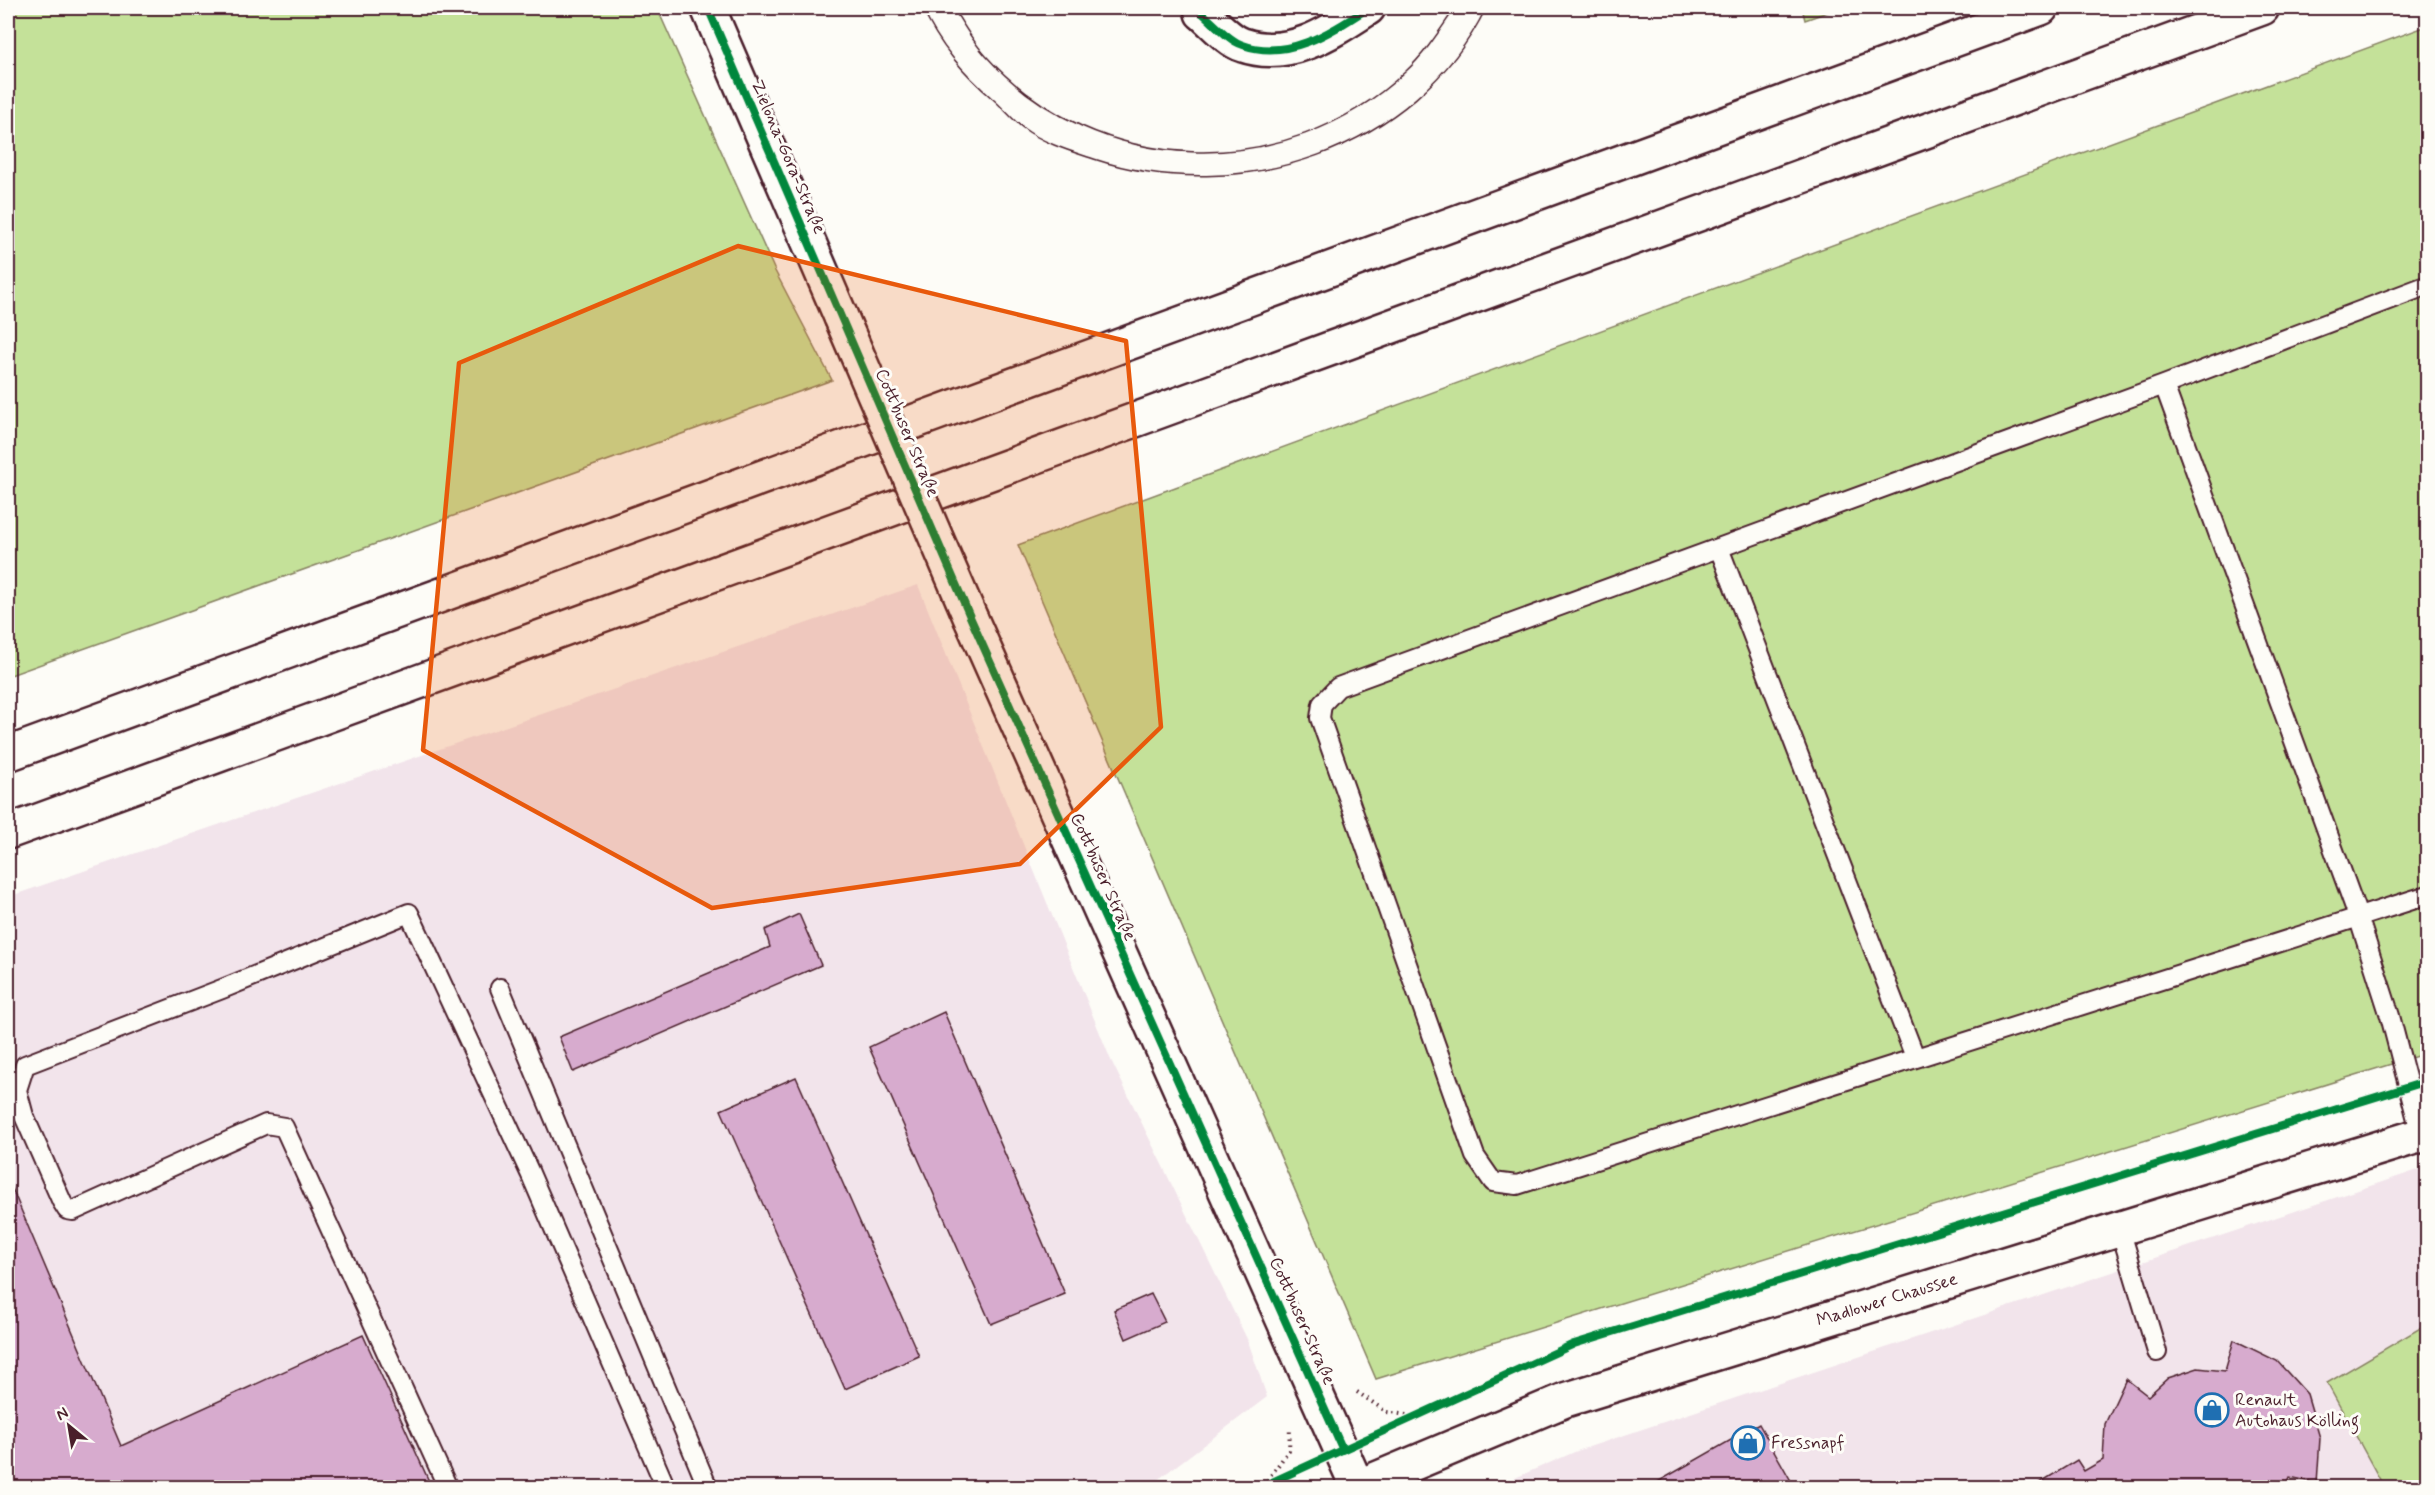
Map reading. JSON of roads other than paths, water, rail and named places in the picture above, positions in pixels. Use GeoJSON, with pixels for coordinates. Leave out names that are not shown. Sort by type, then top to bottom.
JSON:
{"type":"FeatureCollection","features":[{"type":"Feature","properties":{"kind":"main road","name":"Zielona-Gora-Straße"},"geometry":{"type":"LineString","coordinates":[[708,8],[841,317]]}},
{"type":"Feature","properties":{"kind":"main road"},"geometry":{"type":"LineString","coordinates":[[1201,8],[1202,13],[1241,45],[1285,50],[1330,33],[1368,8]]}},
{"type":"Feature","properties":{"kind":"main road"},"geometry":{"type":"LineString","coordinates":[[8,754],[2041,8]]}},
{"type":"Feature","properties":{"kind":"main road"},"geometry":{"type":"LineString","coordinates":[[8,832],[2262,8]]}},
{"type":"Feature","properties":{"kind":"main road","name":"Cottbuser Straße"},"geometry":{"type":"LineString","coordinates":[[841,317],[971,619],[1357,1487]]}},
{"type":"Feature","properties":{"kind":"main road","name":"Madlower Chaussee"},"geometry":{"type":"LineString","coordinates":[[1357,1487],[1565,1400],[2424,1134]]}},
{"type":"Feature","properties":{"kind":"lane"},"geometry":{"type":"LineString","coordinates":[[2427,285],[2164,385],[1338,687],[1323,704],[1320,718],[1331,755],[1475,1156],[1493,1182],[1517,1185],[2427,895]]}},
{"type":"Feature","properties":{"kind":"lane"},"geometry":{"type":"LineString","coordinates":[[2164,385],[2358,916],[2424,1134]]}},
{"type":"Feature","properties":{"kind":"lane"},"geometry":{"type":"LineString","coordinates":[[1719,548],[1915,1057]]}},
{"type":"Feature","properties":{"kind":"lane"},"geometry":{"type":"LineString","coordinates":[[448,1488],[284,1128],[277,1124],[266,1124],[84,1208],[67,1210],[24,1116],[17,1090],[26,1065],[409,913],[525,1162],[666,1488]]}},
{"type":"Feature","properties":{"kind":"lane"},"geometry":{"type":"LineString","coordinates":[[500,988],[708,1488]]}},
{"type":"Feature","properties":{"kind":"lane"},"geometry":{"type":"LineString","coordinates":[[2120,1229],[2157,1352]]}},
{"type":"Feature","properties":{"kind":"tram line"},"geometry":{"type":"LineString","coordinates":[[922,8],[936,34],[962,69],[1016,122],[1039,138],[1094,159],[1150,172],[1207,176],[1263,170],[1318,155],[1369,131],[1416,99],[1455,58],[1486,8]]}},
{"type":"Feature","properties":{"kind":"tram line"},"geometry":{"type":"LineString","coordinates":[[953,8],[972,39],[986,56],[1031,96],[1081,126],[1136,144],[1192,152],[1249,148],[1305,134],[1357,108],[1405,72],[1419,58],[1455,8]]}},
{"type":"Feature","properties":{"kind":"place","name":"Renault Autohaus Kölling"},"geometry":{"type":"Point","coordinates":[2212,1410]}},
{"type":"Feature","properties":{"kind":"place","name":"Fressnapf"},"geometry":{"type":"Point","coordinates":[1748,1443]}}]}
